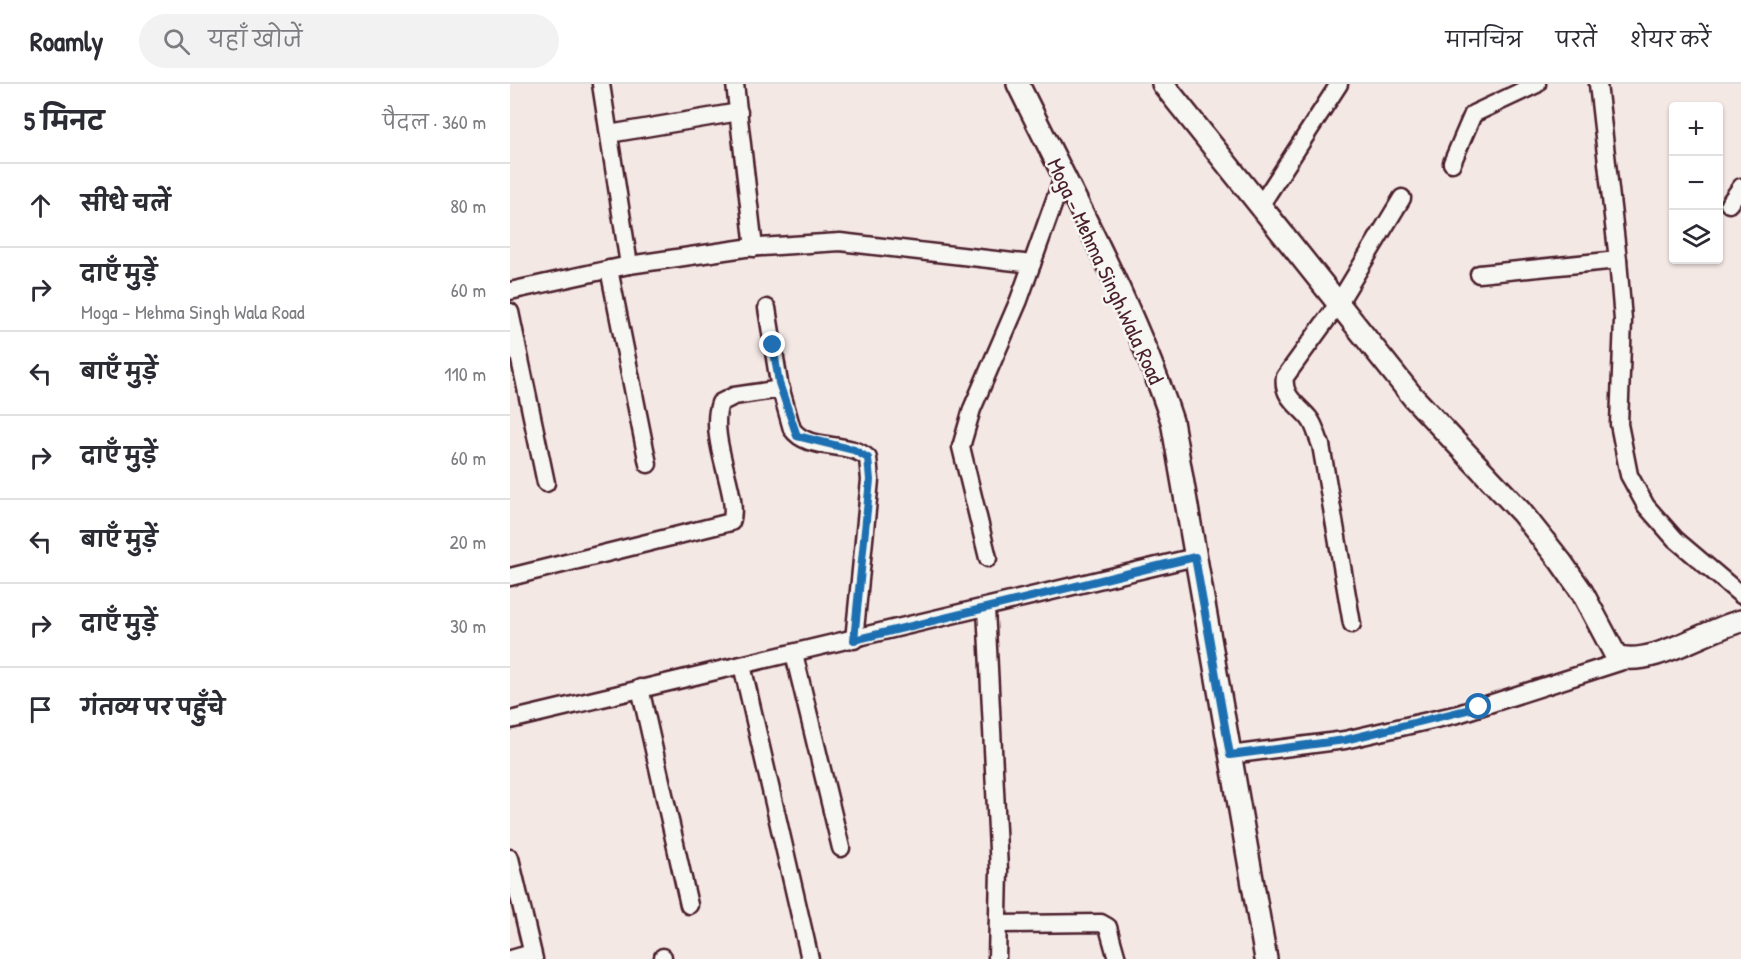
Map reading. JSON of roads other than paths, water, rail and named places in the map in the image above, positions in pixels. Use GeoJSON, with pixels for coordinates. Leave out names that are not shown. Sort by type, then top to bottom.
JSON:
{"type":"FeatureCollection","features":[{"type":"Feature","properties":{"kind":"street"},"geometry":{"type":"LineString","coordinates":[[601,84],[628,265]]}},
{"type":"Feature","properties":{"kind":"street"},"geometry":{"type":"LineString","coordinates":[[735,84],[754,248]]}},
{"type":"Feature","properties":{"kind":"street","name":"Moga - Mehma Singh Wala Road"},"geometry":{"type":"LineString","coordinates":[[1018,84],[1153,364],[1172,421],[1266,959]]}},
{"type":"Feature","properties":{"kind":"street"},"geometry":{"type":"LineString","coordinates":[[1163,84],[1413,397],[1521,512],[1582,592],[1616,656],[1626,660]]}},
{"type":"Feature","properties":{"kind":"street"},"geometry":{"type":"LineString","coordinates":[[1260,206],[1340,84]]}},
{"type":"Feature","properties":{"kind":"street"},"geometry":{"type":"LineString","coordinates":[[1452,163],[1473,114],[1482,107],[1537,84]]}},
{"type":"Feature","properties":{"kind":"street"},"geometry":{"type":"LineString","coordinates":[[1598,84],[1623,320],[1619,424],[1629,475],[1646,506],[1674,538],[1741,595]]}},
{"type":"Feature","properties":{"kind":"street"},"geometry":{"type":"LineString","coordinates":[[609,134],[739,112]]}},
{"type":"Feature","properties":{"kind":"street"},"geometry":{"type":"LineString","coordinates":[[988,558],[961,447],[972,409],[1032,264],[1063,177]]}},
{"type":"Feature","properties":{"kind":"street"},"geometry":{"type":"LineString","coordinates":[[1729,204],[1741,187]]}},
{"type":"Feature","properties":{"kind":"street"},"geometry":{"type":"LineString","coordinates":[[1352,624],[1321,445],[1309,418],[1288,396],[1284,385],[1285,377],[1338,304],[1402,198]]}},
{"type":"Feature","properties":{"kind":"street"},"geometry":{"type":"LineString","coordinates":[[510,291],[628,265],[754,248],[840,242],[1032,264]]}},
{"type":"Feature","properties":{"kind":"street"},"geometry":{"type":"LineString","coordinates":[[1479,274],[1618,260]]}},
{"type":"Feature","properties":{"kind":"street"},"geometry":{"type":"LineString","coordinates":[[609,269],[648,464]]}},
{"type":"Feature","properties":{"kind":"street"},"geometry":{"type":"LineString","coordinates":[[767,308],[781,389],[797,436],[854,450],[868,458],[870,480],[854,640]]}},
{"type":"Feature","properties":{"kind":"street"},"geometry":{"type":"LineString","coordinates":[[510,312],[546,483]]}},
{"type":"Feature","properties":{"kind":"street"},"geometry":{"type":"LineString","coordinates":[[510,577],[731,522],[733,506],[723,465],[717,423],[720,403],[734,396],[781,389]]}},
{"type":"Feature","properties":{"kind":"street"},"geometry":{"type":"LineString","coordinates":[[510,720],[854,640],[1195,557]]}},
{"type":"Feature","properties":{"kind":"street"},"geometry":{"type":"LineString","coordinates":[[986,608],[999,870],[997,959]]}},
{"type":"Feature","properties":{"kind":"street"},"geometry":{"type":"LineString","coordinates":[[1230,755],[1345,740],[1458,714],[1626,660],[1646,657],[1741,621]]}},
{"type":"Feature","properties":{"kind":"street"},"geometry":{"type":"LineString","coordinates":[[794,654],[841,848]]}},
{"type":"Feature","properties":{"kind":"street"},"geometry":{"type":"LineString","coordinates":[[742,665],[810,959]]}},
{"type":"Feature","properties":{"kind":"street"},"geometry":{"type":"LineString","coordinates":[[640,688],[689,905]]}},
{"type":"Feature","properties":{"kind":"street"},"geometry":{"type":"LineString","coordinates":[[510,858],[533,956],[511,959]]}},
{"type":"Feature","properties":{"kind":"street"},"geometry":{"type":"LineString","coordinates":[[998,924],[1101,923],[1108,927],[1117,959]]}}]}
